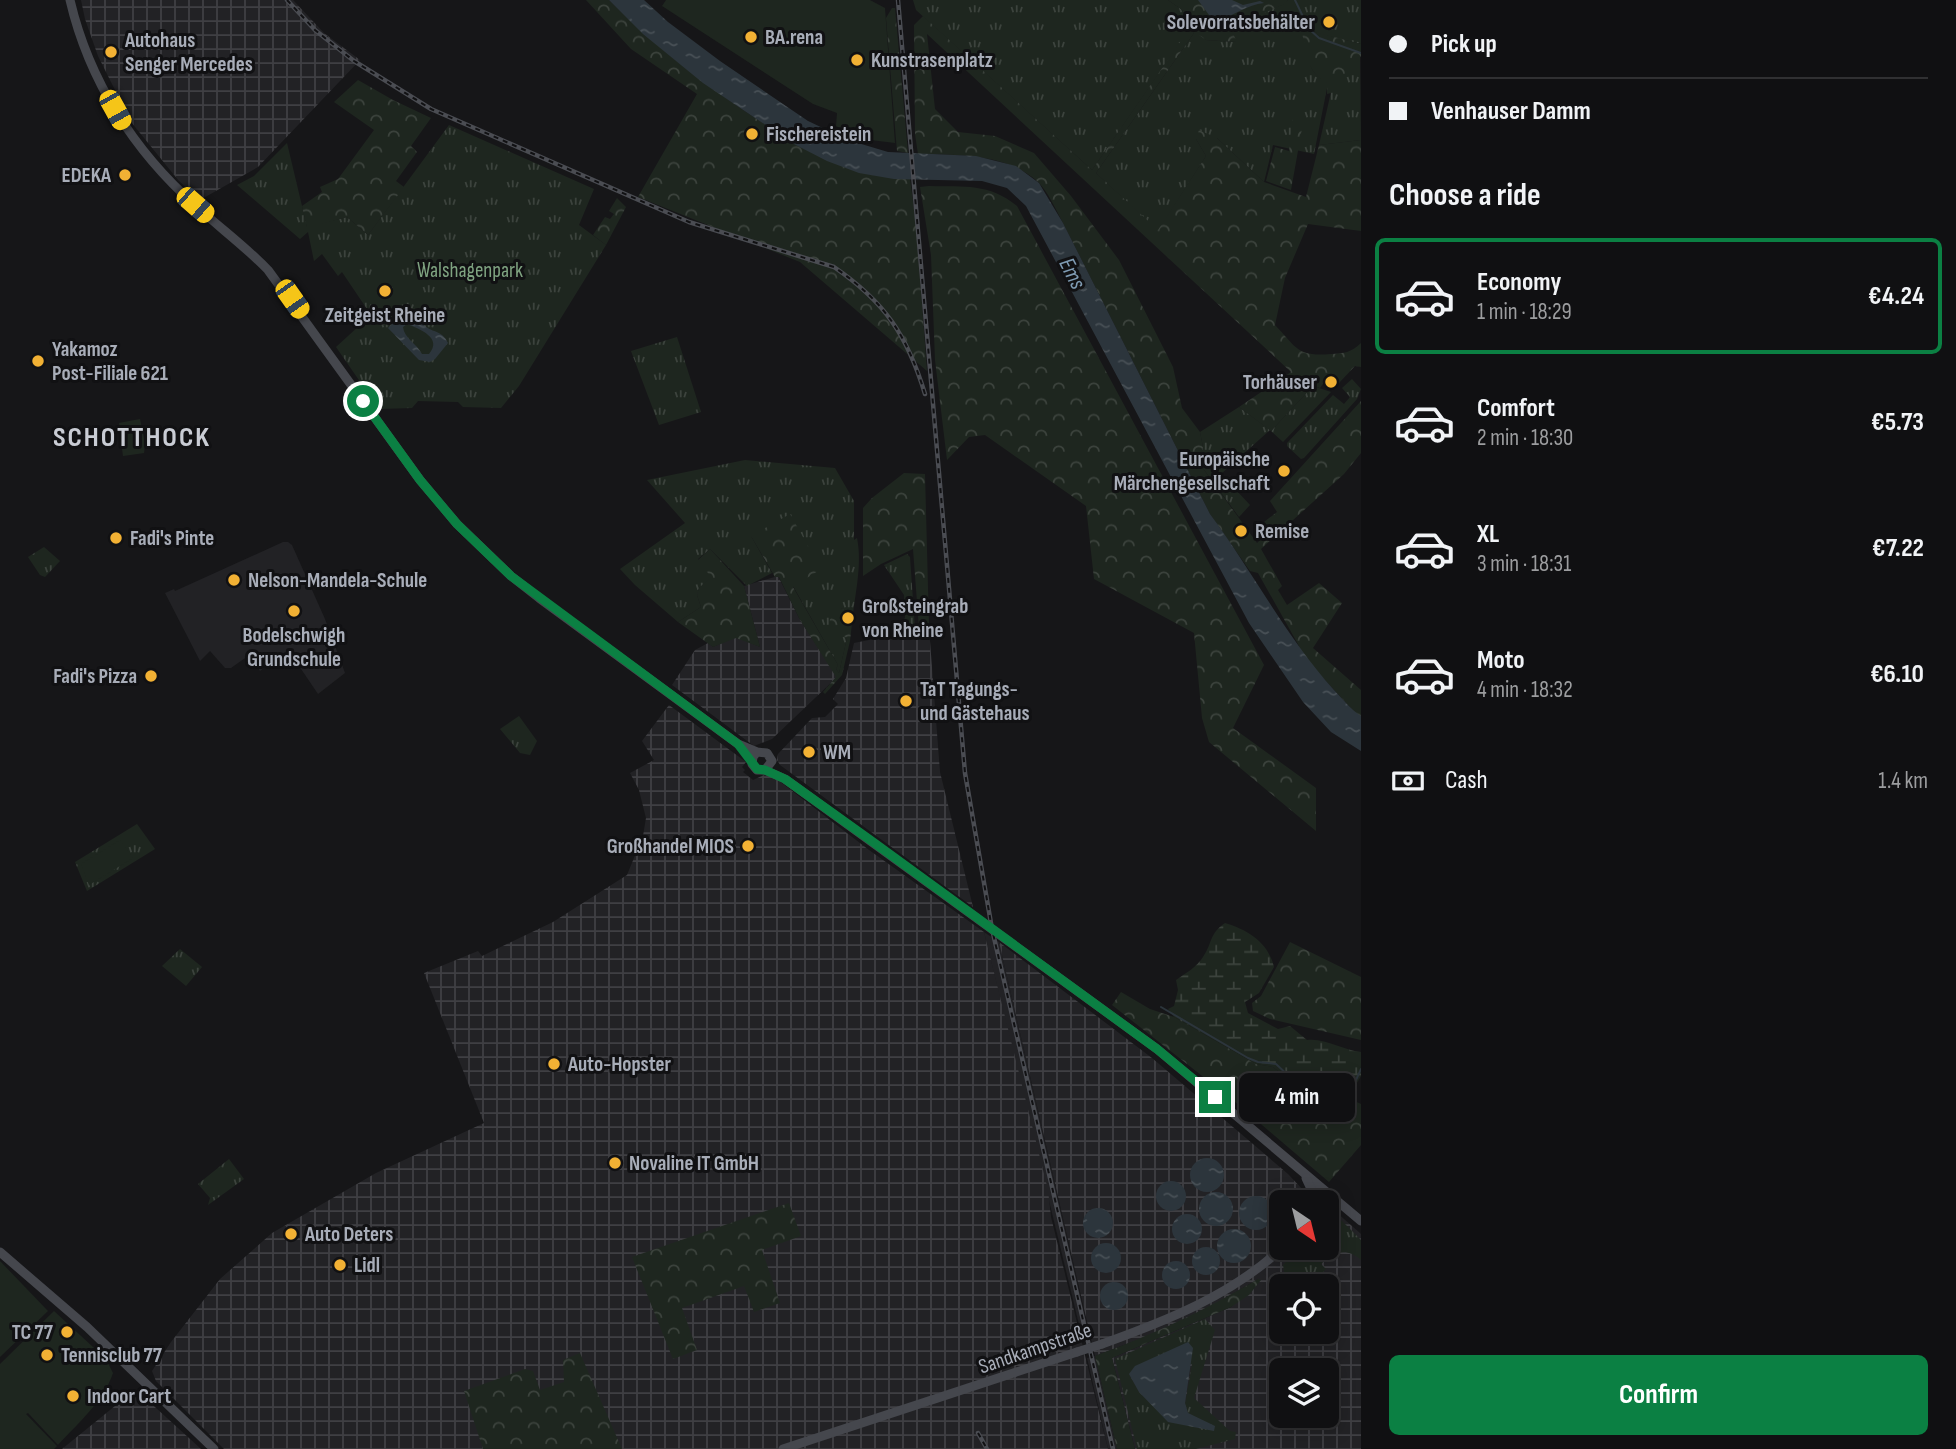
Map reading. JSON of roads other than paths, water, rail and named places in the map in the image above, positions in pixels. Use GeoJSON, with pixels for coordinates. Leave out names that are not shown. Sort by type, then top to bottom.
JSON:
{"type":"FeatureCollection","features":[{"type":"Feature","properties":{"kind":"main road"},"geometry":{"type":"LineString","coordinates":[[70,0],[88,58],[135,142],[180,191],[246,247],[268,270],[420,480],[457,524],[511,576],[755,756],[757,769],[785,779],[1157,1049],[1291,1161],[1319,1190]]}},
{"type":"Feature","properties":{"kind":"main road"},"geometry":{"type":"LineString","coordinates":[[755,756],[767,753],[785,779]]}},
{"type":"Feature","properties":{"kind":"main road"},"geometry":{"type":"LineString","coordinates":[[765,770],[772,761]]}},
{"type":"Feature","properties":{"kind":"main road"},"geometry":{"type":"LineString","coordinates":[[1291,1161],[1312,1190]]}},
{"type":"Feature","properties":{"kind":"main road"},"geometry":{"type":"LineString","coordinates":[[1339,1207],[1361,1221]]}},
{"type":"Feature","properties":{"kind":"main road"},"geometry":{"type":"LineString","coordinates":[[0,1252],[87,1328],[214,1449]]}},
{"type":"Feature","properties":{"kind":"main road","name":"Sandkampstraße"},"geometry":{"type":"LineString","coordinates":[[783,1449],[1150,1326],[1199,1305],[1269,1260]]}},
{"type":"Feature","properties":{"kind":"water","name":"Ems"},"geometry":{"type":"Polygon","coordinates":[[[609,0],[644,0],[668,22],[720,61],[808,121],[848,140],[888,152],[976,156],[1016,166],[1039,183],[1063,223],[1210,514],[1300,648],[1334,690],[1361,716],[1361,751],[1331,732],[1303,702],[1249,623],[1026,206],[1007,188],[982,181],[894,179],[859,173],[827,161],[794,144],[703,83],[643,34],[609,0]]]}},
{"type":"Feature","properties":{"kind":"water"},"geometry":{"type":"Polygon","coordinates":[[[1198,0],[1232,0],[1243,5],[1260,1],[1264,3],[1218,21],[1209,15],[1198,0]]]}},
{"type":"Feature","properties":{"kind":"water"},"geometry":{"type":"Polygon","coordinates":[[[411,315],[443,336],[448,343],[430,362],[419,360],[388,328],[398,318],[411,315]],[[407,324],[403,327],[406,334],[422,354],[429,354],[433,348],[432,339],[423,331],[407,324]]]}},
{"type":"Feature","properties":{"kind":"water"},"geometry":{"type":"Polygon","coordinates":[[[1207,1158],[1219,1163],[1224,1175],[1219,1187],[1207,1192],[1195,1187],[1190,1175],[1195,1163],[1207,1158]]]}},
{"type":"Feature","properties":{"kind":"water"},"geometry":{"type":"Polygon","coordinates":[[[1171,1181],[1177,1182],[1185,1190],[1185,1202],[1177,1210],[1171,1211],[1165,1210],[1157,1202],[1156,1196],[1157,1190],[1165,1182],[1171,1181]]]}},
{"type":"Feature","properties":{"kind":"water"},"geometry":{"type":"Polygon","coordinates":[[[1216,1192],[1228,1197],[1233,1209],[1228,1221],[1216,1226],[1204,1221],[1199,1209],[1204,1197],[1216,1192]]]}},
{"type":"Feature","properties":{"kind":"water"},"geometry":{"type":"Polygon","coordinates":[[[1256,1196],[1268,1201],[1268,1225],[1256,1230],[1244,1225],[1239,1213],[1244,1201],[1256,1196]]]}},
{"type":"Feature","properties":{"kind":"water"},"geometry":{"type":"Polygon","coordinates":[[[1098,1208],[1104,1209],[1112,1217],[1112,1229],[1104,1237],[1098,1238],[1092,1237],[1084,1229],[1083,1223],[1084,1217],[1092,1209],[1098,1208]]]}},
{"type":"Feature","properties":{"kind":"water"},"geometry":{"type":"Polygon","coordinates":[[[1187,1214],[1193,1215],[1201,1223],[1201,1235],[1193,1243],[1187,1244],[1181,1243],[1173,1235],[1172,1229],[1173,1223],[1181,1215],[1187,1214]]]}},
{"type":"Feature","properties":{"kind":"water"},"geometry":{"type":"Polygon","coordinates":[[[1234,1229],[1246,1234],[1251,1246],[1246,1258],[1234,1263],[1222,1258],[1217,1246],[1222,1234],[1234,1229]]]}},
{"type":"Feature","properties":{"kind":"water"},"geometry":{"type":"Polygon","coordinates":[[[1106,1243],[1112,1244],[1120,1252],[1120,1264],[1112,1272],[1106,1273],[1100,1272],[1092,1264],[1091,1258],[1092,1252],[1100,1244],[1106,1243]]]}},
{"type":"Feature","properties":{"kind":"water"},"geometry":{"type":"Polygon","coordinates":[[[1206,1247],[1216,1251],[1220,1261],[1216,1271],[1206,1275],[1196,1271],[1192,1261],[1196,1251],[1206,1247]]]}},
{"type":"Feature","properties":{"kind":"water"},"geometry":{"type":"Polygon","coordinates":[[[1176,1261],[1186,1265],[1190,1275],[1186,1285],[1176,1289],[1166,1285],[1162,1275],[1166,1265],[1176,1261]]]}},
{"type":"Feature","properties":{"kind":"water"},"geometry":{"type":"Polygon","coordinates":[[[1114,1282],[1124,1286],[1128,1296],[1124,1306],[1114,1310],[1104,1306],[1100,1296],[1104,1286],[1114,1282]]]}},
{"type":"Feature","properties":{"kind":"water"},"geometry":{"type":"Polygon","coordinates":[[[1188,1342],[1193,1348],[1185,1403],[1188,1413],[1215,1426],[1214,1431],[1168,1422],[1139,1392],[1129,1374],[1135,1366],[1188,1342]]]}},
{"type":"Feature","properties":{"kind":"waterway"},"geometry":{"type":"LineString","coordinates":[[1295,0],[1309,29],[1319,38],[1361,53]]}},
{"type":"Feature","properties":{"kind":"waterway"},"geometry":{"type":"LineString","coordinates":[[1161,1007],[1248,1058],[1276,1064],[1290,1077],[1310,1083],[1323,1080],[1340,1094],[1345,1095],[1351,1091],[1361,1069]]}},
{"type":"Feature","properties":{"kind":"railway"},"geometry":{"type":"LineString","coordinates":[[287,0],[315,30],[354,61],[431,109],[689,222],[834,267],[867,293],[892,321],[910,354],[925,394]]}},
{"type":"Feature","properties":{"kind":"railway"},"geometry":{"type":"LineString","coordinates":[[898,0],[965,773],[992,929],[1113,1449]]}},
{"type":"Feature","properties":{"kind":"railway"},"geometry":{"type":"LineString","coordinates":[[978,1433],[987,1449]]}},
{"type":"Feature","properties":{"kind":"place","name":"Solevorratsbehälter"},"geometry":{"type":"Point","coordinates":[1329,22]}},
{"type":"Feature","properties":{"kind":"place","name":"BA.rena"},"geometry":{"type":"Point","coordinates":[751,37]}},
{"type":"Feature","properties":{"kind":"place","name":"Autohaus Senger Mercedes"},"geometry":{"type":"Point","coordinates":[111,52]}},
{"type":"Feature","properties":{"kind":"place","name":"Kunstrasenplatz"},"geometry":{"type":"Point","coordinates":[857,60]}},
{"type":"Feature","properties":{"kind":"place","name":"Fischereistein"},"geometry":{"type":"Point","coordinates":[752,134]}},
{"type":"Feature","properties":{"kind":"place","name":"EDEKA"},"geometry":{"type":"Point","coordinates":[125,175]}},
{"type":"Feature","properties":{"kind":"place","name":"Zeitgeist Rheine"},"geometry":{"type":"Point","coordinates":[385,291]}},
{"type":"Feature","properties":{"kind":"place","name":"Yakamoz Post-Filiale 621"},"geometry":{"type":"Point","coordinates":[38,361]}},
{"type":"Feature","properties":{"kind":"place","name":"Torhäuser"},"geometry":{"type":"Point","coordinates":[1331,382]}},
{"type":"Feature","properties":{"kind":"place","name":"Europäische Märchengesellschaft"},"geometry":{"type":"Point","coordinates":[1284,471]}},
{"type":"Feature","properties":{"kind":"place","name":"Remise"},"geometry":{"type":"Point","coordinates":[1241,531]}},
{"type":"Feature","properties":{"kind":"place","name":"Fadi's Pinte"},"geometry":{"type":"Point","coordinates":[116,538]}},
{"type":"Feature","properties":{"kind":"place","name":"Nelson-Mandela-Schule"},"geometry":{"type":"Point","coordinates":[234,580]}},
{"type":"Feature","properties":{"kind":"place","name":"Bodelschwigh Grundschule"},"geometry":{"type":"Point","coordinates":[294,611]}},
{"type":"Feature","properties":{"kind":"place","name":"Großsteingrab von Rheine"},"geometry":{"type":"Point","coordinates":[848,618]}},
{"type":"Feature","properties":{"kind":"place","name":"Fadi's Pizza"},"geometry":{"type":"Point","coordinates":[151,676]}},
{"type":"Feature","properties":{"kind":"place","name":"TaT Tagungs- und Gästehaus"},"geometry":{"type":"Point","coordinates":[906,701]}},
{"type":"Feature","properties":{"kind":"place","name":"WM"},"geometry":{"type":"Point","coordinates":[809,752]}},
{"type":"Feature","properties":{"kind":"place","name":"Großhandel MIOS"},"geometry":{"type":"Point","coordinates":[748,846]}},
{"type":"Feature","properties":{"kind":"place","name":"Auto-Hopster"},"geometry":{"type":"Point","coordinates":[554,1064]}},
{"type":"Feature","properties":{"kind":"place","name":"Novaline IT GmbH"},"geometry":{"type":"Point","coordinates":[615,1163]}},
{"type":"Feature","properties":{"kind":"place","name":"Auto Deters"},"geometry":{"type":"Point","coordinates":[291,1234]}},
{"type":"Feature","properties":{"kind":"place","name":"Lidl"},"geometry":{"type":"Point","coordinates":[340,1265]}},
{"type":"Feature","properties":{"kind":"place","name":"TC 77"},"geometry":{"type":"Point","coordinates":[67,1332]}},
{"type":"Feature","properties":{"kind":"place","name":"Tennisclub 77"},"geometry":{"type":"Point","coordinates":[47,1355]}},
{"type":"Feature","properties":{"kind":"place","name":"Indoor Cart"},"geometry":{"type":"Point","coordinates":[73,1396]}},
{"type":"Feature","properties":{"kind":"district","name":"SCHOTTHOCK"},"geometry":{"type":"Point","coordinates":[132,436]}},
{"type":"Feature","properties":{"kind":"park label","name":"Walshagenpark"},"geometry":{"type":"Point","coordinates":[470,270]}}]}
